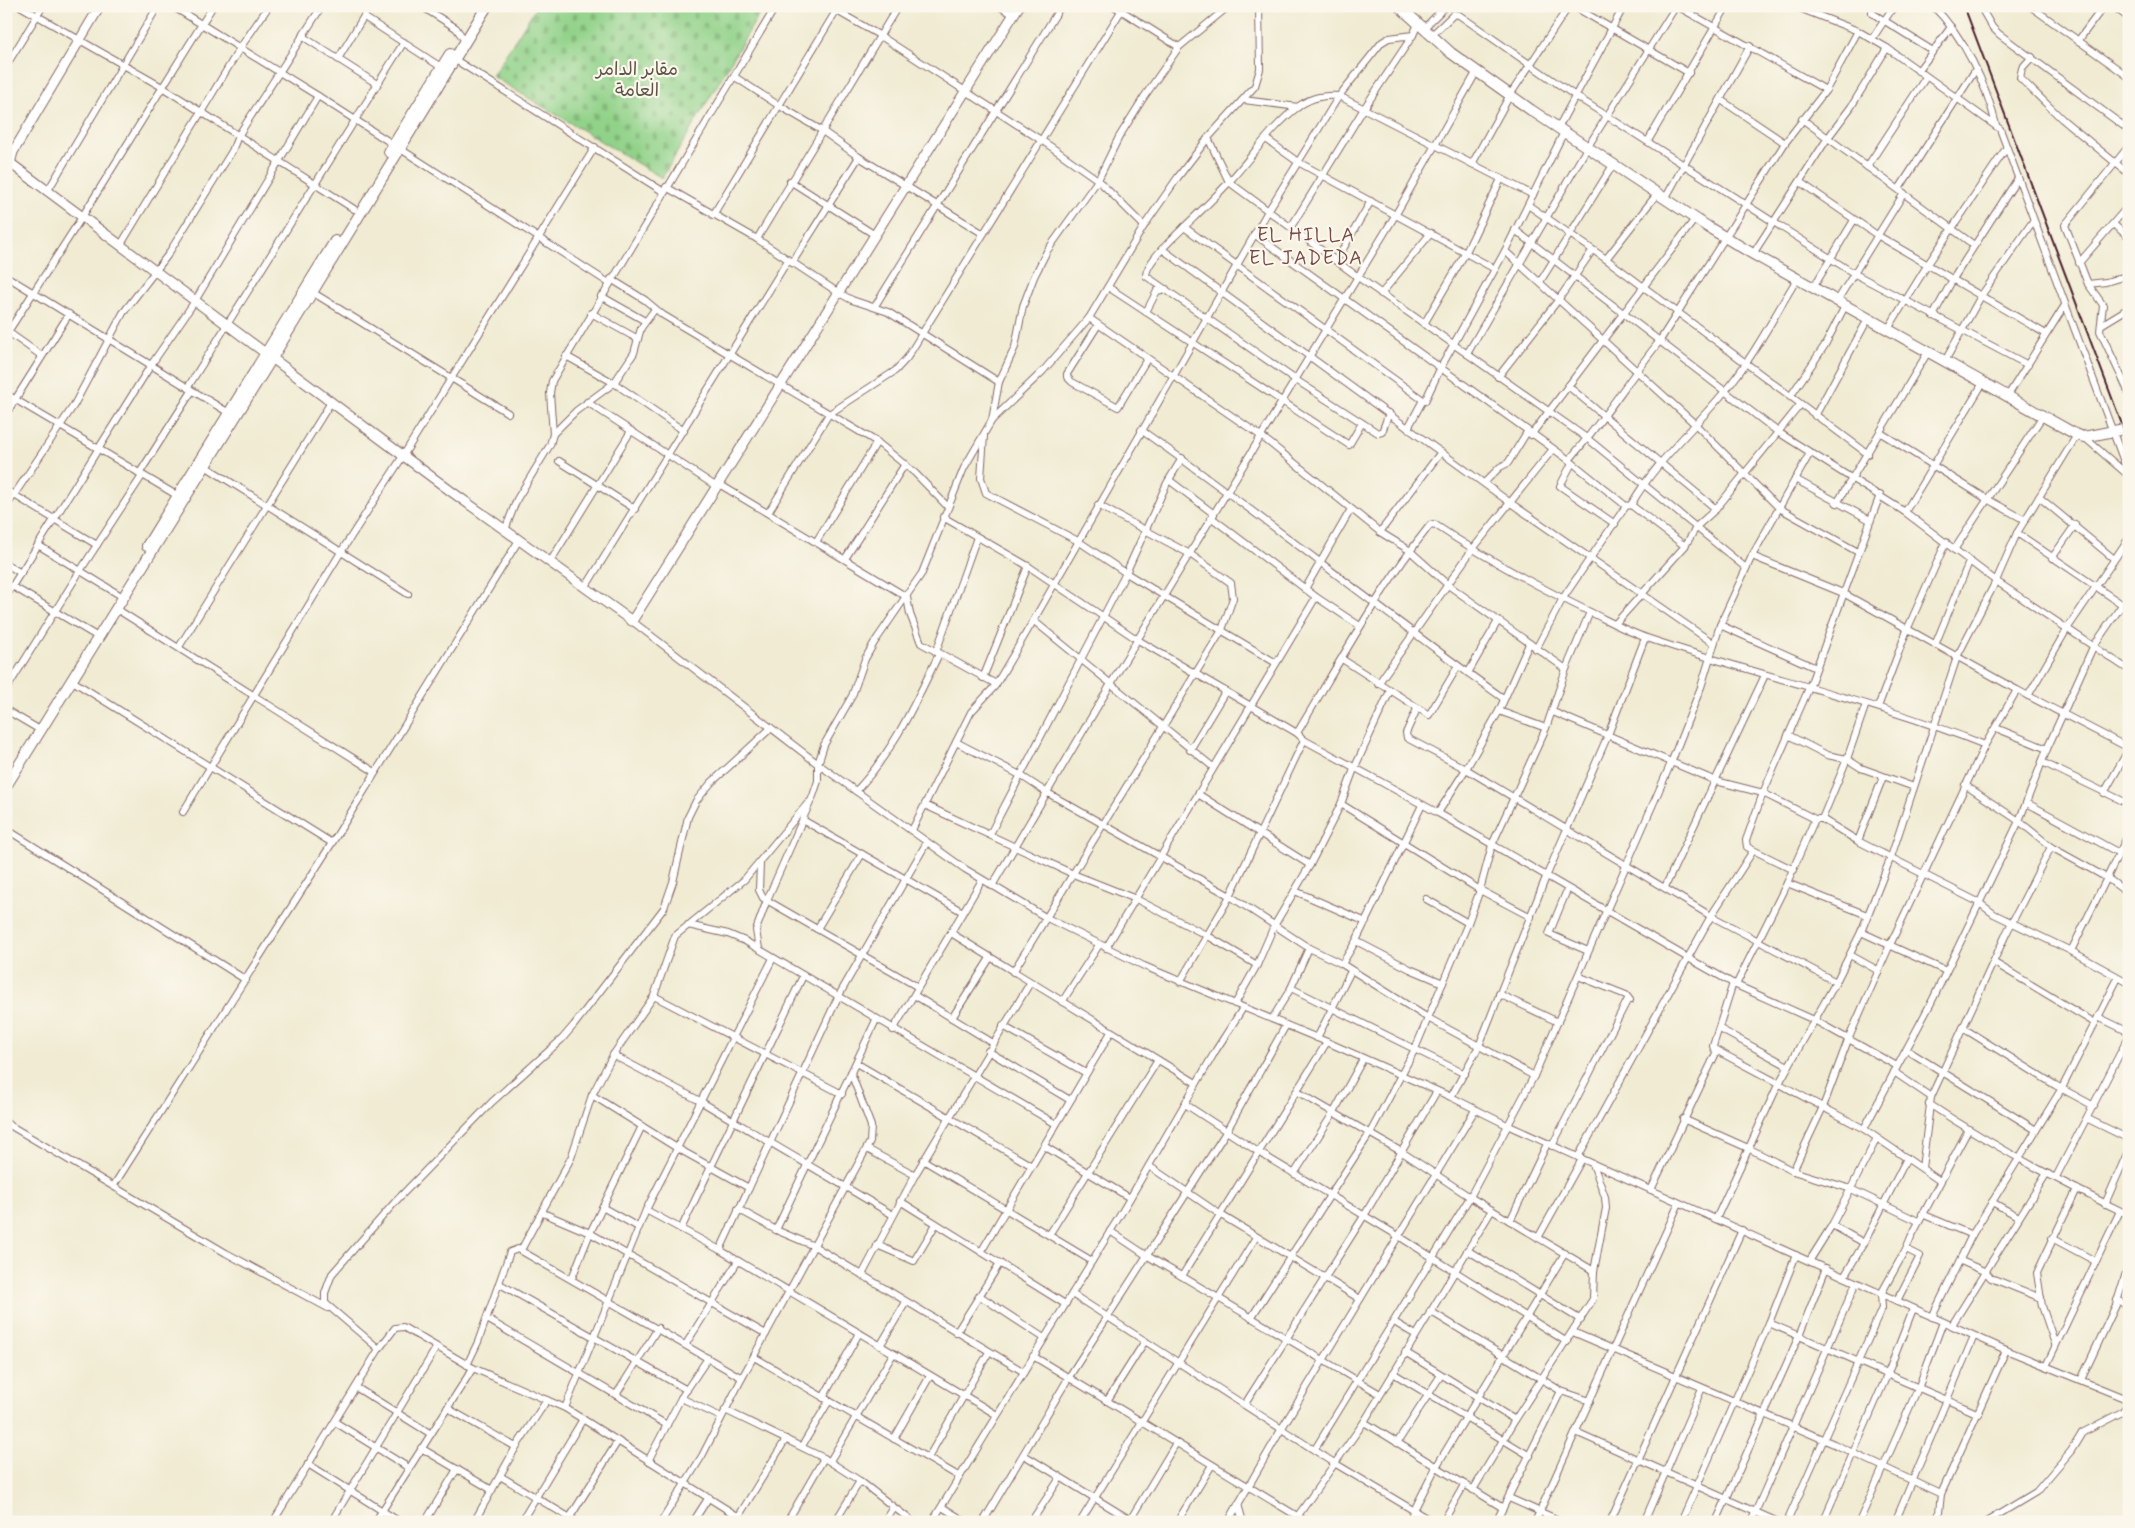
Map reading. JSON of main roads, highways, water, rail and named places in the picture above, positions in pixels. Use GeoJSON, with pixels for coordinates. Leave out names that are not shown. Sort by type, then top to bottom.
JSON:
{"type":"FeatureCollection","features":[{"type":"Feature","properties":{"kind":"main road"},"geometry":{"type":"LineString","coordinates":[[6,786],[205,466],[354,209],[454,59],[480,6]]}},
{"type":"Feature","properties":{"kind":"main road"},"geometry":{"type":"LineString","coordinates":[[6,774],[229,413],[270,356],[312,292],[442,67],[487,6]]}},
{"type":"Feature","properties":{"kind":"main road"},"geometry":{"type":"LineString","coordinates":[[1399,6],[1432,36],[1510,96],[1661,197],[1753,254],[2042,417],[2080,436],[2129,428]]}},
{"type":"Feature","properties":{"kind":"railway"},"geometry":{"type":"LineString","coordinates":[[1964,6],[2129,443]]}},
{"type":"Feature","properties":{"kind":"district","name":"EL HILLA EL JADEDA"},"geometry":{"type":"Point","coordinates":[1306,246]}},
{"type":"Feature","properties":{"kind":"park label","name":"مقابر الدامر العامة"},"geometry":{"type":"Point","coordinates":[637,79]}}]}
